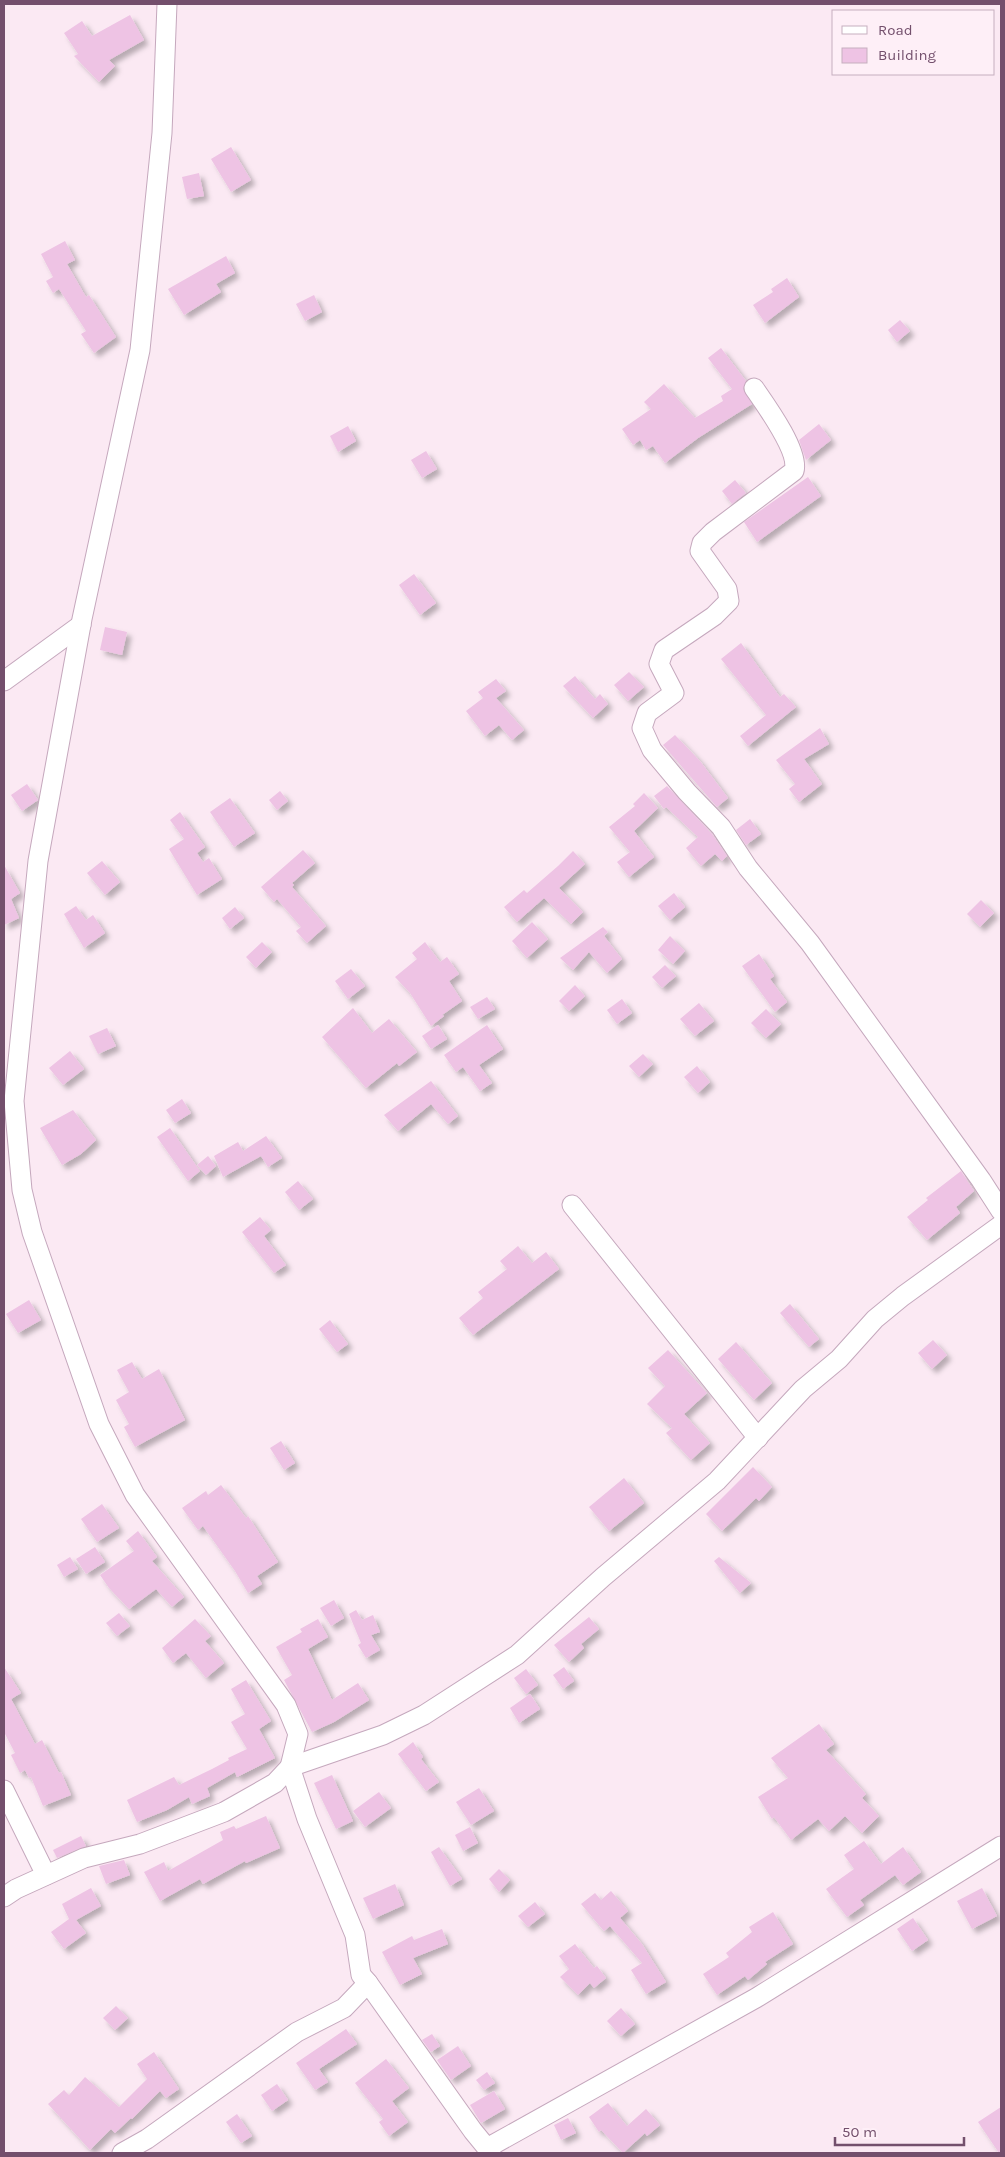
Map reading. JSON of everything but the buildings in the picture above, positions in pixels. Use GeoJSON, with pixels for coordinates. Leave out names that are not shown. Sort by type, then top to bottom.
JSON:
{"type":"FeatureCollection","features":[{"type":"Feature","properties":{"kind":"street"},"geometry":{"type":"LineString","coordinates":[[4,1897],[84,1858],[140,1844],[224,1812],[276,1783],[290,1767],[298,1734],[286,1705],[135,1495],[99,1424],[32,1232],[10,1135],[38,861],[81,625],[140,350],[162,133],[167,4]]}},
{"type":"Feature","properties":{"kind":"street"},"geometry":{"type":"LineString","coordinates":[[754,388],[783,436],[796,464],[794,471],[713,532],[702,543],[700,551],[727,589],[729,601],[714,616],[664,650],[659,664],[674,693],[647,713],[642,728],[652,750],[687,792],[721,827],[748,868],[810,943],[981,1180],[1001,1211]]}},
{"type":"Feature","properties":{"kind":"street"},"geometry":{"type":"LineString","coordinates":[[4,681],[81,625]]}},
{"type":"Feature","properties":{"kind":"street"},"geometry":{"type":"LineString","coordinates":[[572,1204],[758,1438]]}},
{"type":"Feature","properties":{"kind":"street"},"geometry":{"type":"LineString","coordinates":[[290,1767],[383,1735],[424,1715],[517,1655],[603,1577],[717,1481],[803,1389],[839,1359],[875,1319],[903,1296],[1001,1225]]}},
{"type":"Feature","properties":{"kind":"street"},"geometry":{"type":"LineString","coordinates":[[290,1767],[307,1819],[355,1935],[361,1975],[473,2131],[489,2150],[756,1998],[1001,1846]]}},
{"type":"Feature","properties":{"kind":"street"},"geometry":{"type":"LineString","coordinates":[[4,1790],[46,1875]]}},
{"type":"Feature","properties":{"kind":"street"},"geometry":{"type":"LineString","coordinates":[[122,2153],[147,2139],[297,2032],[344,2008],[368,1983]]}}]}
